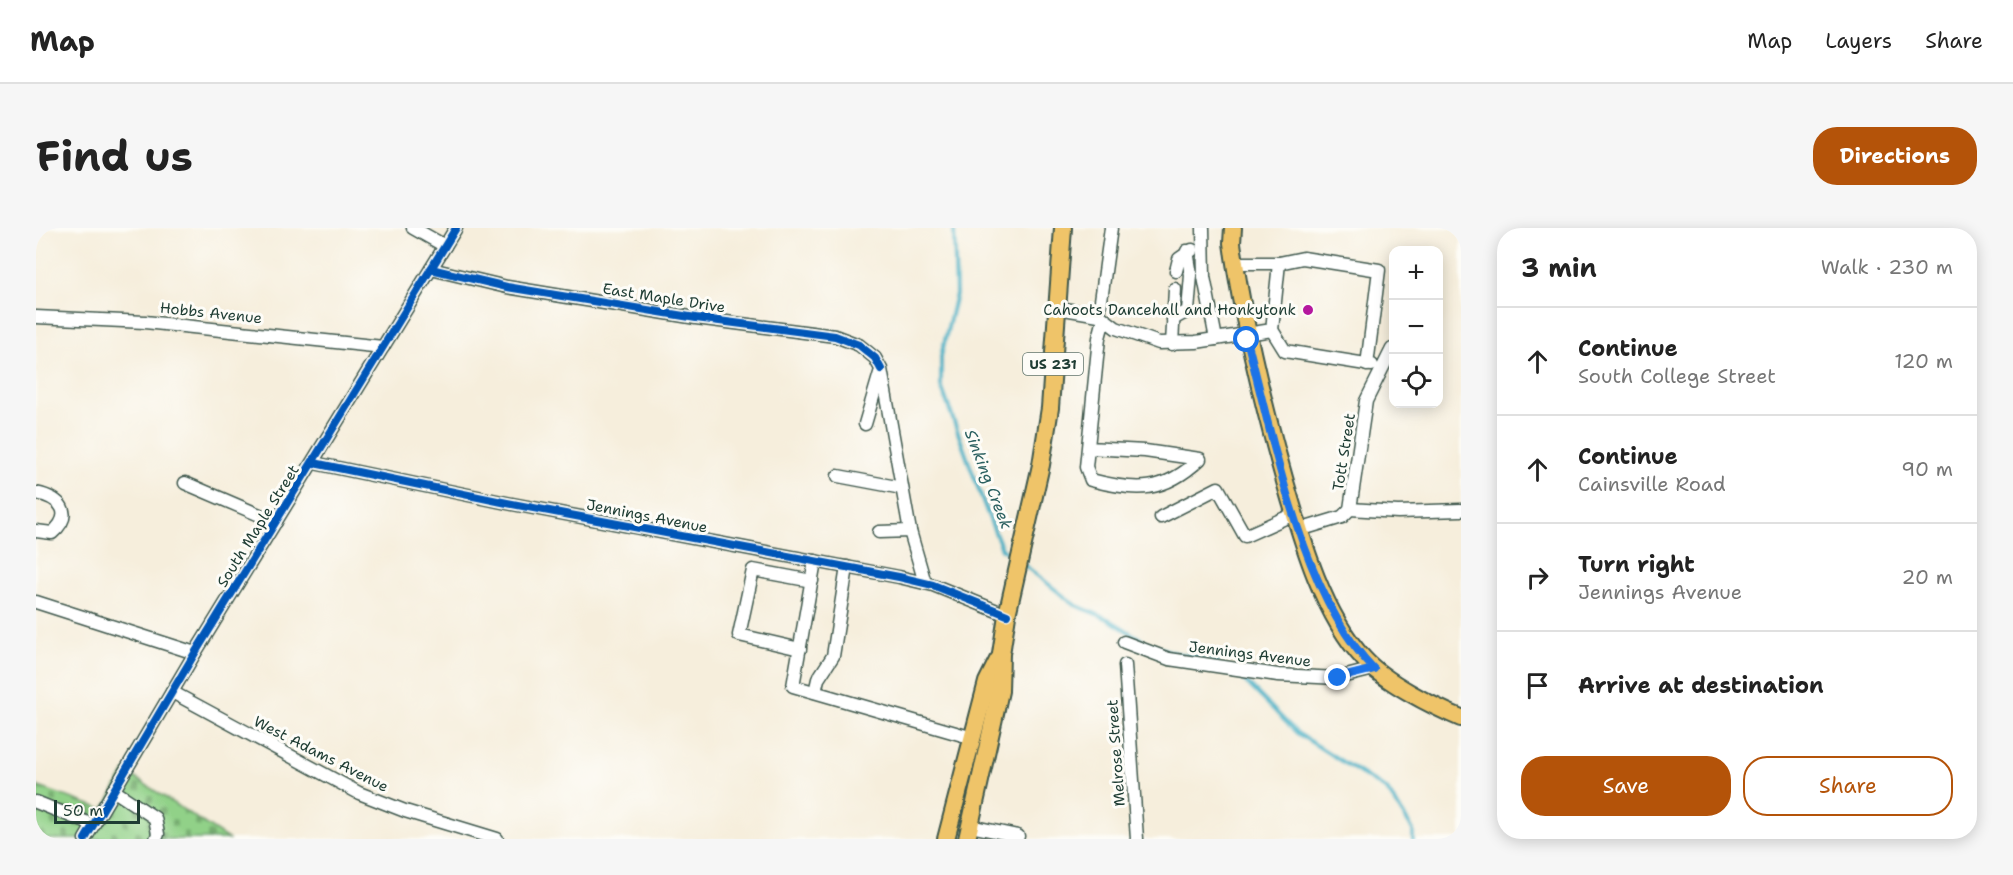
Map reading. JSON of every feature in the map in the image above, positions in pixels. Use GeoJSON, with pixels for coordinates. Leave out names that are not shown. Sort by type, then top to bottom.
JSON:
{"type":"FeatureCollection","features":[{"type":"Feature","properties":{"kind":"main road"},"geometry":{"type":"LineString","coordinates":[[1233,228],[1235,263],[1246,333],[1296,522],[1343,631],[1374,669],[1461,718]]}},
{"type":"Feature","properties":{"kind":"main road","name":"US 231"},"geometry":{"type":"LineString","coordinates":[[968,832],[1000,691],[1001,654],[1034,499],[1050,408],[1065,229]]}},
{"type":"Feature","properties":{"kind":"main road","name":"US 231"},"geometry":{"type":"LineString","coordinates":[[946,839],[987,682],[1001,654]]}},
{"type":"Feature","properties":{"kind":"street"},"geometry":{"type":"LineString","coordinates":[[413,228],[445,246]]}},
{"type":"Feature","properties":{"kind":"street"},"geometry":{"type":"LineString","coordinates":[[1088,448],[1145,451],[1200,459],[1168,484],[1120,488],[1091,480],[1086,467],[1111,228]]}},
{"type":"Feature","properties":{"kind":"street"},"geometry":{"type":"LineString","coordinates":[[1203,228],[1202,246],[1207,295],[1216,339]]}},
{"type":"Feature","properties":{"kind":"street","name":"South Maple Street"},"geometry":{"type":"LineString","coordinates":[[85,839],[195,653],[314,463],[445,246],[453,229]]}},
{"type":"Feature","properties":{"kind":"street"},"geometry":{"type":"LineString","coordinates":[[1176,272],[1179,259],[1187,251],[1202,246]]}},
{"type":"Feature","properties":{"kind":"street"},"geometry":{"type":"LineString","coordinates":[[1173,320],[1188,311],[1191,275],[1187,251]]}},
{"type":"Feature","properties":{"kind":"street"},"geometry":{"type":"LineString","coordinates":[[1235,263],[1278,263],[1303,258],[1379,270],[1366,365]]}},
{"type":"Feature","properties":{"kind":"street"},"geometry":{"type":"LineString","coordinates":[[1278,263],[1272,330],[1285,351],[1383,367]]}},
{"type":"Feature","properties":{"kind":"street","name":"East Maple Drive"},"geometry":{"type":"LineString","coordinates":[[431,269],[507,286],[696,318],[835,336],[859,345],[875,358],[881,369]]}},
{"type":"Feature","properties":{"kind":"street"},"geometry":{"type":"LineString","coordinates":[[1172,344],[1175,289]]}},
{"type":"Feature","properties":{"kind":"street"},"geometry":{"type":"LineString","coordinates":[[1058,308],[1102,317],[1137,337],[1172,344],[1272,330]]}},
{"type":"Feature","properties":{"kind":"street","name":"Hobbs Avenue"},"geometry":{"type":"LineString","coordinates":[[36,317],[145,322],[383,347]]}},
{"type":"Feature","properties":{"kind":"street","name":"Tott Street"},"geometry":{"type":"LineString","coordinates":[[1161,517],[1218,488],[1245,536],[1296,522],[1342,517],[1350,509],[1366,401],[1390,354]]}},
{"type":"Feature","properties":{"kind":"street"},"geometry":{"type":"LineString","coordinates":[[865,424],[881,369]]}},
{"type":"Feature","properties":{"kind":"street"},"geometry":{"type":"LineString","coordinates":[[881,369],[910,531],[925,583]]}},
{"type":"Feature","properties":{"kind":"street","name":"Jennings Avenue"},"geometry":{"type":"LineString","coordinates":[[314,463],[495,501],[925,583],[974,599],[1008,615]]}},
{"type":"Feature","properties":{"kind":"street"},"geometry":{"type":"LineString","coordinates":[[838,476],[902,488]]}},
{"type":"Feature","properties":{"kind":"street"},"geometry":{"type":"LineString","coordinates":[[185,483],[276,522]]}},
{"type":"Feature","properties":{"kind":"street"},"geometry":{"type":"LineString","coordinates":[[36,494],[48,496],[60,503],[64,514],[60,526],[52,532],[36,531]]}},
{"type":"Feature","properties":{"kind":"street"},"geometry":{"type":"LineString","coordinates":[[1350,509],[1398,512],[1461,510]]}},
{"type":"Feature","properties":{"kind":"street"},"geometry":{"type":"LineString","coordinates":[[879,532],[910,531]]}},
{"type":"Feature","properties":{"kind":"street"},"geometry":{"type":"LineString","coordinates":[[815,561],[793,686],[973,738]]}},
{"type":"Feature","properties":{"kind":"street"},"geometry":{"type":"LineString","coordinates":[[815,692],[818,679],[833,656],[847,567]]}},
{"type":"Feature","properties":{"kind":"street"},"geometry":{"type":"LineString","coordinates":[[800,649],[739,635],[753,570],[812,581]]}},
{"type":"Feature","properties":{"kind":"street"},"geometry":{"type":"LineString","coordinates":[[36,602],[195,653]]}},
{"type":"Feature","properties":{"kind":"street","name":"Jennings Avenue"},"geometry":{"type":"LineString","coordinates":[[1124,642],[1169,659],[1278,675],[1338,678],[1374,669]]}},
{"type":"Feature","properties":{"kind":"street","name":"Melrose Street"},"geometry":{"type":"LineString","coordinates":[[1125,665],[1137,839]]}},
{"type":"Feature","properties":{"kind":"street","name":"West Adams Avenue"},"geometry":{"type":"LineString","coordinates":[[172,692],[359,793],[405,811],[497,839]]}},
{"type":"Feature","properties":{"kind":"street"},"geometry":{"type":"LineString","coordinates":[[113,790],[155,818],[158,834],[156,839]]}},
{"type":"Feature","properties":{"kind":"street"},"geometry":{"type":"LineString","coordinates":[[36,802],[93,825]]}},
{"type":"Feature","properties":{"kind":"street"},"geometry":{"type":"LineString","coordinates":[[968,832],[1018,836],[1017,839]]}},
{"type":"Feature","properties":{"kind":"green space"},"geometry":{"type":"Polygon","coordinates":[[[125,771],[228,839],[87,839],[125,771]]]}},
{"type":"Feature","properties":{"kind":"green space"},"geometry":{"type":"Polygon","coordinates":[[[36,786],[102,809],[86,839],[36,839],[36,786]]]}},
{"type":"Feature","properties":{"kind":"waterway","name":"Sinking Creek"},"geometry":{"type":"LineString","coordinates":[[954,228],[956,294],[941,356],[941,386],[1002,549],[1015,559]]}},
{"type":"Feature","properties":{"kind":"waterway","name":"Sinking Creek"},"geometry":{"type":"LineString","coordinates":[[1024,565],[1075,605],[1108,619],[1150,645],[1182,655],[1209,657],[1218,662]]}},
{"type":"Feature","properties":{"kind":"waterway","name":"Sinking Creek"},"geometry":{"type":"LineString","coordinates":[[1237,673],[1297,733],[1387,790],[1413,830],[1413,839]]}},
{"type":"Feature","properties":{"kind":"cycle path"},"geometry":{"type":"LineString","coordinates":[[85,839],[195,653],[456,228]]}},
{"type":"Feature","properties":{"kind":"cycle path"},"geometry":{"type":"LineString","coordinates":[[431,269],[507,287],[696,318],[835,336],[859,345],[875,358],[881,369]]}},
{"type":"Feature","properties":{"kind":"cycle path"},"geometry":{"type":"LineString","coordinates":[[314,463],[507,503],[899,577],[933,585],[1007,615]]}},
{"type":"Feature","properties":{"kind":"place","name":"Cahoots Dancehall and Honkytonk"},"geometry":{"type":"Point","coordinates":[1308,310]}},
{"type":"Feature","properties":{"kind":"route"},"geometry":{"type":"LineString","coordinates":[[1247,340],[1299,530],[1320,585],[1343,631],[1374,669],[1338,678]]}}]}
